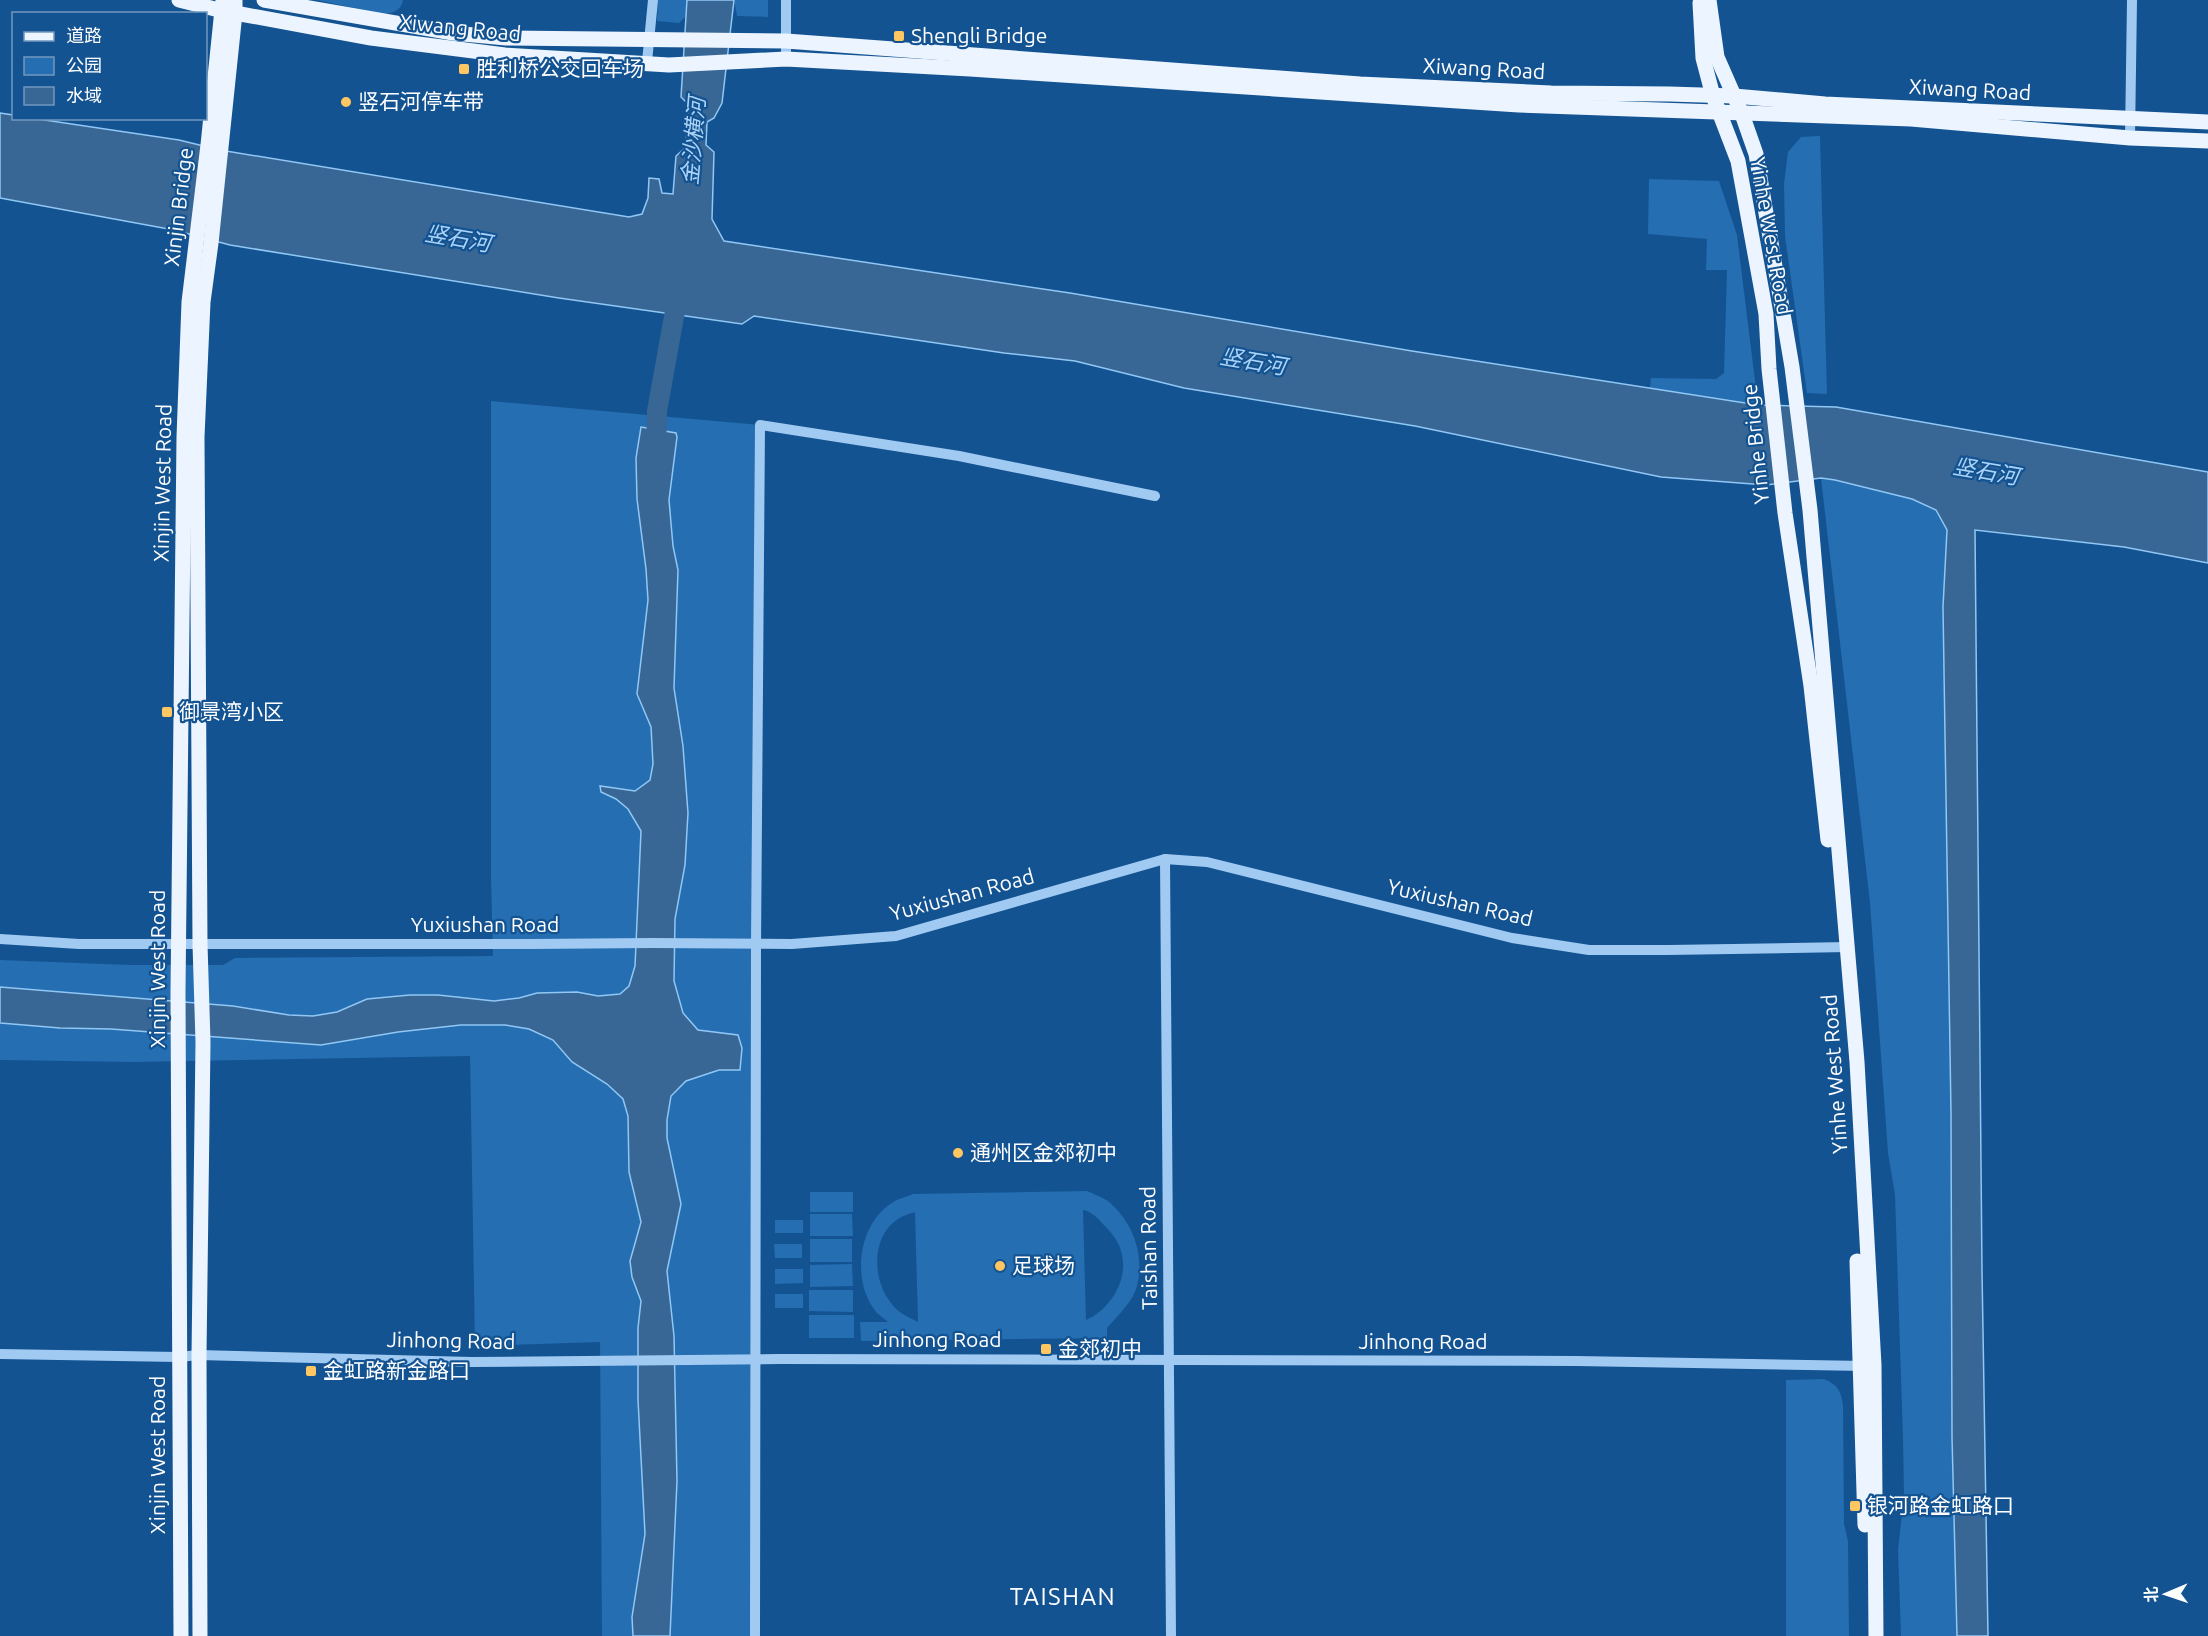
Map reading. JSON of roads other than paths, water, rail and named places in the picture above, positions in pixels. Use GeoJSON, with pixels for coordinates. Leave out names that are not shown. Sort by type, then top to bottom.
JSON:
{"type":"FeatureCollection","features":[{"type":"Feature","properties":{"kind":"main road","name":"Xiwang Road"},"geometry":{"type":"LineString","coordinates":[[178,0],[229,6],[371,38],[505,55],[669,65],[786,59],[1519,105],[1911,119],[2130,138],[2208,141]]}},
{"type":"Feature","properties":{"kind":"main road","name":"Xiwang Road"},"geometry":{"type":"LineString","coordinates":[[264,0],[453,33],[506,38],[786,41],[1360,84],[1551,93],[1734,96],[1825,104],[2208,122]]}},
{"type":"Feature","properties":{"kind":"main road","name":"Yinhe West Road"},"geometry":{"type":"LineString","coordinates":[[1700,0],[1703,58],[1713,96],[1738,161],[1766,314],[1769,369]]}},
{"type":"Feature","properties":{"kind":"main road","name":"Yinhe West Road"},"geometry":{"type":"LineString","coordinates":[[1709,0],[1717,57],[1742,114],[1756,154],[1792,368]]}},
{"type":"Feature","properties":{"kind":"main road","name":"Xinjin Bridge"},"geometry":{"type":"LineString","coordinates":[[196,302],[229,6]]}},
{"type":"Feature","properties":{"kind":"main road","name":"Xinjin West Road"},"geometry":{"type":"LineString","coordinates":[[181,1636],[178,943],[184,437],[196,302]]}},
{"type":"Feature","properties":{"kind":"main road","name":"Xinjin West Road"},"geometry":{"type":"LineString","coordinates":[[196,302],[200,944],[203,1042],[199,1355],[200,1636]]}},
{"type":"Feature","properties":{"kind":"main road","name":"Yinhe Bridge"},"geometry":{"type":"LineString","coordinates":[[1792,368],[1810,510]]}},
{"type":"Feature","properties":{"kind":"main road","name":"Yinhe Bridge"},"geometry":{"type":"LineString","coordinates":[[1769,369],[1785,513]]}},
{"type":"Feature","properties":{"kind":"main road","name":"Yinhe West Road"},"geometry":{"type":"LineString","coordinates":[[1810,510],[1843,946]]}},
{"type":"Feature","properties":{"kind":"main road","name":"Yinhe West Road"},"geometry":{"type":"LineString","coordinates":[[1785,513],[1811,686],[1857,1062],[1876,1636]]}},
{"type":"Feature","properties":{"kind":"main road","name":"Yinhe West Road"},"geometry":{"type":"LineString","coordinates":[[1867,1636],[1868,1366]]}},
{"type":"Feature","properties":{"kind":"street"},"geometry":{"type":"LineString","coordinates":[[647,62],[653,0]]}},
{"type":"Feature","properties":{"kind":"street"},"geometry":{"type":"LineString","coordinates":[[786,0],[786,59]]}},
{"type":"Feature","properties":{"kind":"street"},"geometry":{"type":"LineString","coordinates":[[2130,138],[2132,0]]}},
{"type":"Feature","properties":{"kind":"street"},"geometry":{"type":"LineString","coordinates":[[755,1636],[756,945],[760,425],[959,456],[1155,496]]}},
{"type":"Feature","properties":{"kind":"street","name":"Yuxiushan Road"},"geometry":{"type":"LineString","coordinates":[[0,939],[79,944],[792,944],[896,936],[1165,859],[1207,862],[1512,938],[1589,950],[1843,946]]}},
{"type":"Feature","properties":{"kind":"street","name":"Taishan Road"},"geometry":{"type":"LineString","coordinates":[[1165,859],[1171,1636]]}},
{"type":"Feature","properties":{"kind":"street","name":"Jinhong Road"},"geometry":{"type":"LineString","coordinates":[[0,1354],[178,1357],[199,1355],[472,1362],[756,1359],[1576,1361],[1868,1366]]}},
{"type":"Feature","properties":{"kind":"water"},"geometry":{"type":"Polygon","coordinates":[[[687,0],[734,0],[722,103],[714,118],[707,122],[706,145],[714,152],[712,219],[724,241],[1070,293],[1412,351],[1758,405],[1836,407],[2208,472],[2208,563],[2124,547],[1975,530],[1988,1636],[1957,1636],[1952,1437],[1951,1114],[1943,607],[1947,530],[1936,510],[1912,499],[1835,480],[1821,478],[1766,485],[1661,477],[1415,426],[1184,388],[1075,361],[1004,353],[754,316],[742,324],[559,298],[230,245],[174,230],[0,198],[0,113],[12,115],[12,120],[45,120],[179,140],[220,150],[629,217],[642,214],[648,198],[649,178],[659,179],[662,193],[673,194],[676,156],[686,147],[688,104],[681,97],[687,0]]]}},
{"type":"Feature","properties":{"kind":"water"},"geometry":{"type":"Polygon","coordinates":[[[641,427],[676,433],[677,437],[669,500],[673,546],[678,570],[674,688],[683,746],[688,813],[685,865],[675,919],[674,981],[683,1013],[698,1030],[738,1035],[742,1048],[740,1070],[719,1070],[686,1081],[671,1096],[667,1120],[667,1138],[681,1204],[667,1271],[674,1336],[677,1481],[670,1636],[633,1636],[632,1617],[645,1534],[638,1400],[638,1328],[641,1301],[632,1277],[630,1261],[641,1222],[629,1172],[628,1116],[623,1099],[607,1084],[572,1062],[553,1040],[529,1029],[505,1025],[461,1025],[398,1032],[321,1045],[0,1023],[0,987],[233,1006],[289,1015],[313,1016],[337,1012],[367,999],[438,995],[494,1001],[537,993],[577,992],[598,996],[620,994],[629,986],[635,966],[641,831],[628,809],[616,799],[601,792],[600,786],[635,791],[650,780],[653,764],[651,727],[637,694],[648,600],[637,499],[636,458],[641,427]]]}},
{"type":"Feature","properties":{"kind":"waterway"},"geometry":{"type":"LineString","coordinates":[[656,456],[657,411],[679,289]]}},
{"type":"Feature","properties":{"kind":"place","name":"Shengli Bridge"},"geometry":{"type":"Point","coordinates":[899,36]}},
{"type":"Feature","properties":{"kind":"place","name":"胜利桥公交回车场"},"geometry":{"type":"Point","coordinates":[464,69]}},
{"type":"Feature","properties":{"kind":"place","name":"竖石河停车带"},"geometry":{"type":"Point","coordinates":[346,102]}},
{"type":"Feature","properties":{"kind":"place","name":"御景湾小区"},"geometry":{"type":"Point","coordinates":[167,712]}},
{"type":"Feature","properties":{"kind":"place","name":"通州区金郊初中"},"geometry":{"type":"Point","coordinates":[958,1153]}},
{"type":"Feature","properties":{"kind":"place","name":"足球场"},"geometry":{"type":"Point","coordinates":[1000,1266]}},
{"type":"Feature","properties":{"kind":"place","name":"金郊初中"},"geometry":{"type":"Point","coordinates":[1046,1349]}},
{"type":"Feature","properties":{"kind":"place","name":"金虹路新金路口"},"geometry":{"type":"Point","coordinates":[311,1371]}},
{"type":"Feature","properties":{"kind":"place","name":"银河路金虹路口"},"geometry":{"type":"Point","coordinates":[1855,1506]}},
{"type":"Feature","properties":{"kind":"district","name":"TAISHAN"},"geometry":{"type":"Point","coordinates":[1063,1597]}},
{"type":"Feature","properties":{"kind":"water label","name":"金沙横河"},"geometry":{"type":"Point","coordinates":[693,141]}},
{"type":"Feature","properties":{"kind":"water label","name":"竖石河"},"geometry":{"type":"Point","coordinates":[458,238]}},
{"type":"Feature","properties":{"kind":"water label","name":"竖石河"},"geometry":{"type":"Point","coordinates":[1253,361]}},
{"type":"Feature","properties":{"kind":"water label","name":"竖石河"},"geometry":{"type":"Point","coordinates":[1986,471]}}]}
